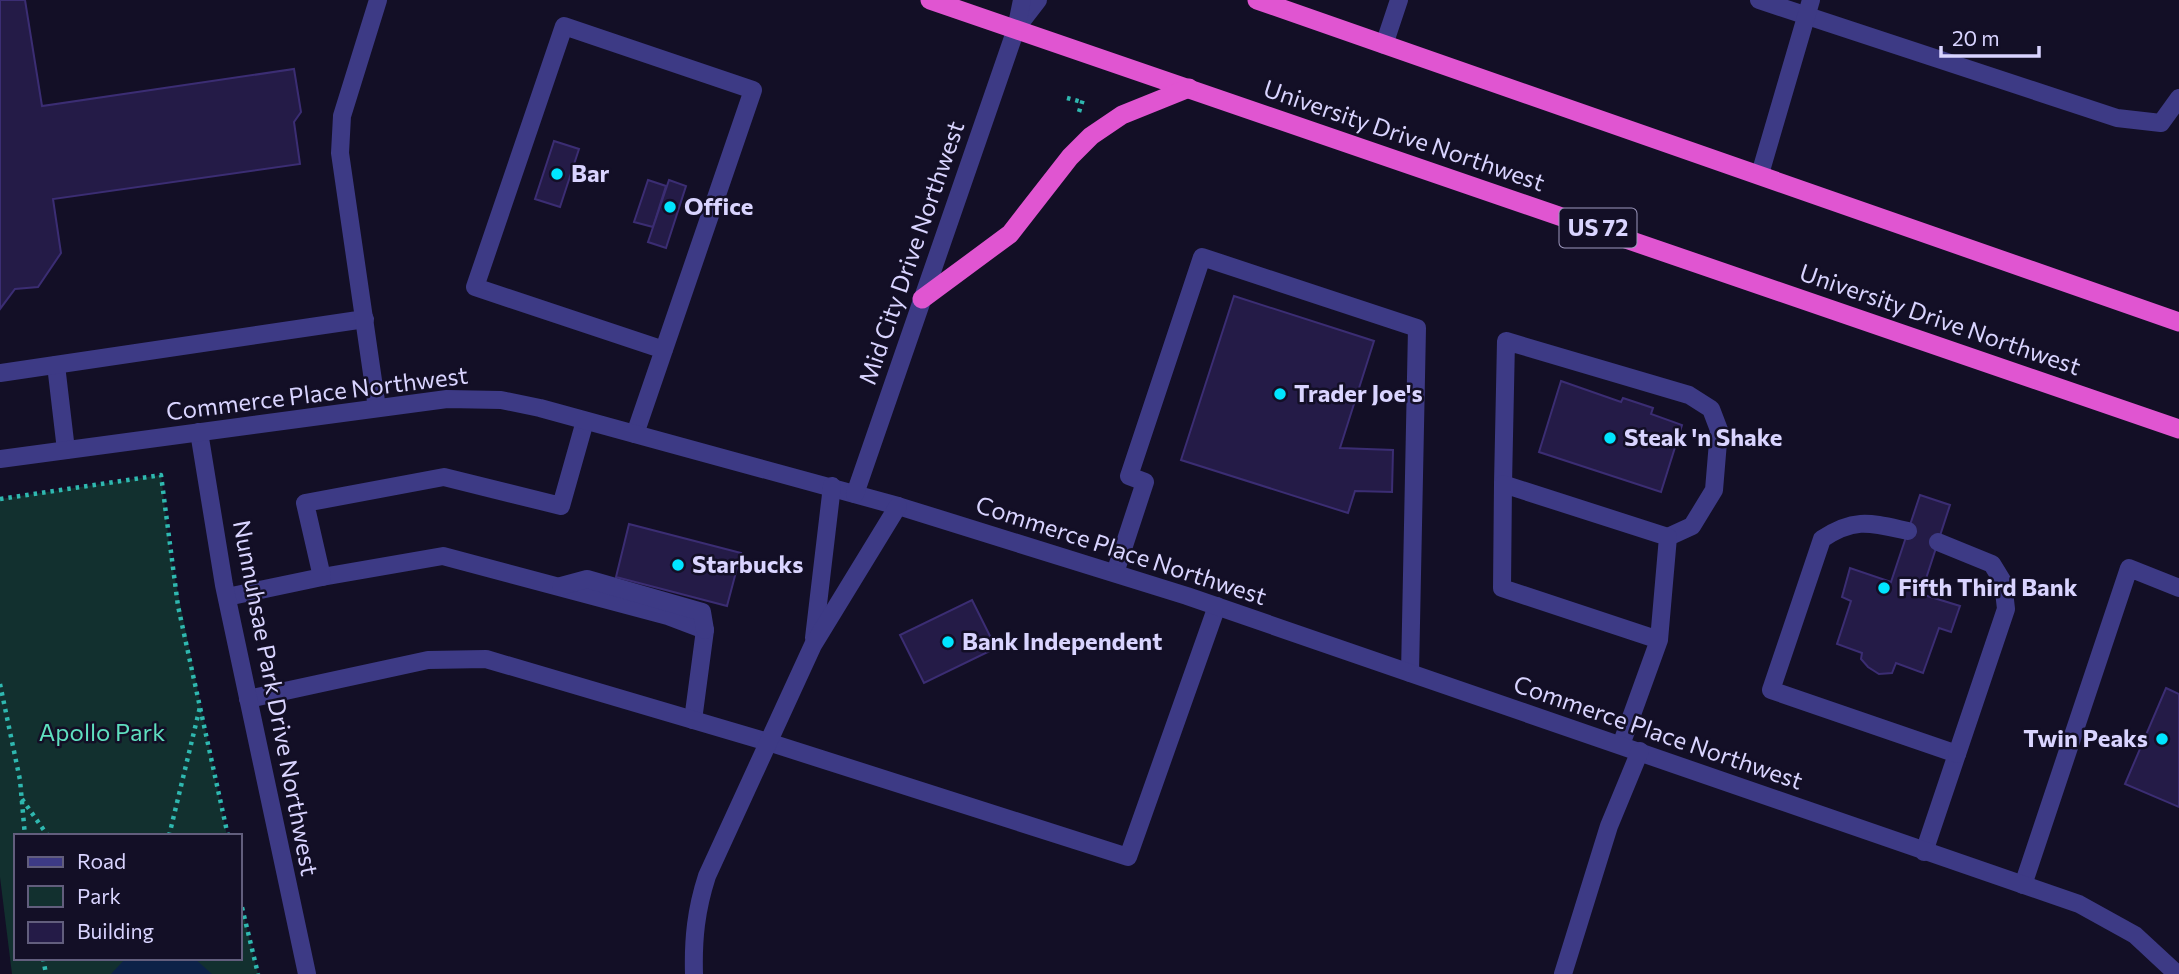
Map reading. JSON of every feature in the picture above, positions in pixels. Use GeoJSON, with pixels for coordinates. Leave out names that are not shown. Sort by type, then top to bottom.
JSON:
{"type":"FeatureCollection","features":[{"type":"Feature","properties":{"kind":"highway","name":"University Drive Northwest"},"geometry":{"type":"LineString","coordinates":[[930,0],[2179,429]]}},
{"type":"Feature","properties":{"kind":"highway"},"geometry":{"type":"LineString","coordinates":[[1257,0],[2179,322]]}},
{"type":"Feature","properties":{"kind":"highway"},"geometry":{"type":"LineString","coordinates":[[922,299],[1010,234],[1070,157],[1091,136],[1122,114],[1189,88]]}},
{"type":"Feature","properties":{"kind":"street"},"geometry":{"type":"LineString","coordinates":[[377,408],[340,153],[342,116],[378,0]]}},
{"type":"Feature","properties":{"kind":"street"},"geometry":{"type":"LineString","coordinates":[[1016,29],[1022,0]]}},
{"type":"Feature","properties":{"kind":"street"},"geometry":{"type":"LineString","coordinates":[[1016,29],[1038,0]]}},
{"type":"Feature","properties":{"kind":"street"},"geometry":{"type":"LineString","coordinates":[[1384,45],[1399,0]]}},
{"type":"Feature","properties":{"kind":"street"},"geometry":{"type":"LineString","coordinates":[[1759,0],[1809,8],[1947,60],[2117,118],[2161,123],[2179,98]]}},
{"type":"Feature","properties":{"kind":"street"},"geometry":{"type":"LineString","coordinates":[[1760,174],[1809,8]]}},
{"type":"Feature","properties":{"kind":"street"},"geometry":{"type":"LineString","coordinates":[[635,434],[664,351],[752,90],[564,26],[475,287],[664,351]]}},
{"type":"Feature","properties":{"kind":"street","name":"Mid City Drive Northwest"},"geometry":{"type":"LineString","coordinates":[[855,494],[1016,29]]}},
{"type":"Feature","properties":{"kind":"street"},"geometry":{"type":"LineString","coordinates":[[1115,573],[1145,482],[1129,476],[1202,257],[1417,328],[1410,673]]}},
{"type":"Feature","properties":{"kind":"street"},"geometry":{"type":"LineString","coordinates":[[0,373],[365,319]]}},
{"type":"Feature","properties":{"kind":"street"},"geometry":{"type":"LineString","coordinates":[[1503,484],[1668,537],[1692,526],[1714,490],[1719,430],[1711,410],[1689,395],[1506,341],[1503,484],[1502,587],[1659,640]]}},
{"type":"Feature","properties":{"kind":"street"},"geometry":{"type":"LineString","coordinates":[[56,365],[66,450]]}},
{"type":"Feature","properties":{"kind":"street","name":"Commerce Place Northwest"},"geometry":{"type":"LineString","coordinates":[[0,459],[377,408],[476,398],[514,403],[832,486],[1115,573],[1640,751],[2079,904],[2135,935],[2177,974]]}},
{"type":"Feature","properties":{"kind":"street"},"geometry":{"type":"LineString","coordinates":[[321,577],[305,503],[444,477],[561,506],[585,421]]}},
{"type":"Feature","properties":{"kind":"street","name":"Nunnuhsae Park Drive Northwest"},"geometry":{"type":"LineString","coordinates":[[199,432],[227,597],[307,974]]}},
{"type":"Feature","properties":{"kind":"street"},"geometry":{"type":"LineString","coordinates":[[813,645],[832,486]]}},
{"type":"Feature","properties":{"kind":"street"},"geometry":{"type":"LineString","coordinates":[[694,974],[693,937],[697,909],[707,877],[813,645],[898,506]]}},
{"type":"Feature","properties":{"kind":"street"},"geometry":{"type":"LineString","coordinates":[[1908,531],[1864,522],[1841,527],[1822,540],[1771,690],[1957,754]]}},
{"type":"Feature","properties":{"kind":"street"},"geometry":{"type":"LineString","coordinates":[[1622,745],[1659,640],[1668,537]]}},
{"type":"Feature","properties":{"kind":"street"},"geometry":{"type":"LineString","coordinates":[[1924,852],[2006,609],[2003,582],[1992,564],[1938,542]]}},
{"type":"Feature","properties":{"kind":"street"},"geometry":{"type":"LineString","coordinates":[[227,597],[321,577],[443,556],[561,586],[705,630],[693,720]]}},
{"type":"Feature","properties":{"kind":"street"},"geometry":{"type":"LineString","coordinates":[[2023,885],[2129,568],[2179,588]]}},
{"type":"Feature","properties":{"kind":"street"},"geometry":{"type":"LineString","coordinates":[[248,699],[428,660],[456,657],[486,659],[768,742],[1128,857],[1217,606]]}},
{"type":"Feature","properties":{"kind":"street"},"geometry":{"type":"LineString","coordinates":[[1563,974],[1609,826],[1640,751]]}},
{"type":"Feature","properties":{"kind":"path"},"geometry":{"type":"LineString","coordinates":[[1067,98],[1082,102],[1084,96]]}},
{"type":"Feature","properties":{"kind":"path"},"geometry":{"type":"LineString","coordinates":[[0,499],[160,475],[178,606],[228,834]]}},
{"type":"Feature","properties":{"kind":"path"},"geometry":{"type":"LineString","coordinates":[[0,684],[21,798],[25,834]]}},
{"type":"Feature","properties":{"kind":"path"},"geometry":{"type":"LineString","coordinates":[[169,834],[201,703]]}},
{"type":"Feature","properties":{"kind":"path"},"geometry":{"type":"LineString","coordinates":[[21,798],[47,834]]}},
{"type":"Feature","properties":{"kind":"path"},"geometry":{"type":"LineString","coordinates":[[242,917],[258,974]]}},
{"type":"Feature","properties":{"kind":"green space","name":"Apollo Park"},"geometry":{"type":"Polygon","coordinates":[[[161,475],[171,559],[227,834],[14,834],[14,960],[242,960],[242,908],[258,974],[12,974],[0,877],[0,499],[161,475]]]}},
{"type":"Feature","properties":{"kind":"water"},"geometry":{"type":"Polygon","coordinates":[[[124,960],[196,960],[212,974],[111,974],[124,960]]]}},
{"type":"Feature","properties":{"kind":"building"},"geometry":{"type":"Polygon","coordinates":[[[0,0],[25,0],[42,106],[294,69],[301,112],[294,122],[300,164],[53,199],[61,253],[38,287],[15,289],[0,309],[0,0]]]}},
{"type":"Feature","properties":{"kind":"building","name":"Bar"},"geometry":{"type":"Polygon","coordinates":[[[554,141],[579,149],[560,207],[535,199],[554,141]]]}},
{"type":"Feature","properties":{"kind":"building"},"geometry":{"type":"Polygon","coordinates":[[[648,180],[666,186],[653,227],[634,222],[648,180]]]}},
{"type":"Feature","properties":{"kind":"building","name":"Office"},"geometry":{"type":"Polygon","coordinates":[[[669,180],[686,186],[666,248],[648,242],[669,180]]]}},
{"type":"Feature","properties":{"kind":"building","name":"Trader Joe's"},"geometry":{"type":"Polygon","coordinates":[[[1234,296],[1374,341],[1340,448],[1393,450],[1392,492],[1355,491],[1348,513],[1181,460],[1234,296]]]}},
{"type":"Feature","properties":{"kind":"building","name":"Steak 'n Shake"},"geometry":{"type":"Polygon","coordinates":[[[1561,381],[1621,402],[1623,398],[1653,408],[1651,414],[1682,425],[1661,492],[1539,452],[1561,381]]]}},
{"type":"Feature","properties":{"kind":"building","name":"Fifth Third Bank"},"geometry":{"type":"Polygon","coordinates":[[[1920,495],[1950,505],[1921,594],[1960,606],[1951,632],[1939,628],[1923,673],[1896,663],[1892,673],[1879,674],[1861,659],[1862,653],[1837,644],[1851,601],[1842,597],[1850,568],[1891,582],[1920,495]]]}},
{"type":"Feature","properties":{"kind":"building","name":"Starbucks"},"geometry":{"type":"Polygon","coordinates":[[[629,524],[741,553],[727,606],[616,577],[629,524]]]}},
{"type":"Feature","properties":{"kind":"building","name":"Bank Independent"},"geometry":{"type":"Polygon","coordinates":[[[972,600],[996,648],[924,683],[900,635],[972,600]]]}},
{"type":"Feature","properties":{"kind":"building","name":"Twin Peaks"},"geometry":{"type":"Polygon","coordinates":[[[2166,688],[2179,694],[2179,807],[2125,784],[2166,688]]]}},
{"type":"Feature","properties":{"kind":"place","name":"Bar"},"geometry":{"type":"Point","coordinates":[557,174]}},
{"type":"Feature","properties":{"kind":"place","name":"Office"},"geometry":{"type":"Point","coordinates":[670,207]}},
{"type":"Feature","properties":{"kind":"place","name":"Trader Joe's"},"geometry":{"type":"Point","coordinates":[1280,394]}},
{"type":"Feature","properties":{"kind":"place","name":"Steak 'n Shake"},"geometry":{"type":"Point","coordinates":[1610,438]}},
{"type":"Feature","properties":{"kind":"place","name":"Starbucks"},"geometry":{"type":"Point","coordinates":[678,565]}},
{"type":"Feature","properties":{"kind":"place","name":"Fifth Third Bank"},"geometry":{"type":"Point","coordinates":[1884,588]}},
{"type":"Feature","properties":{"kind":"place","name":"Bank Independent"},"geometry":{"type":"Point","coordinates":[948,642]}},
{"type":"Feature","properties":{"kind":"place","name":"Twin Peaks"},"geometry":{"type":"Point","coordinates":[2162,739]}}]}
